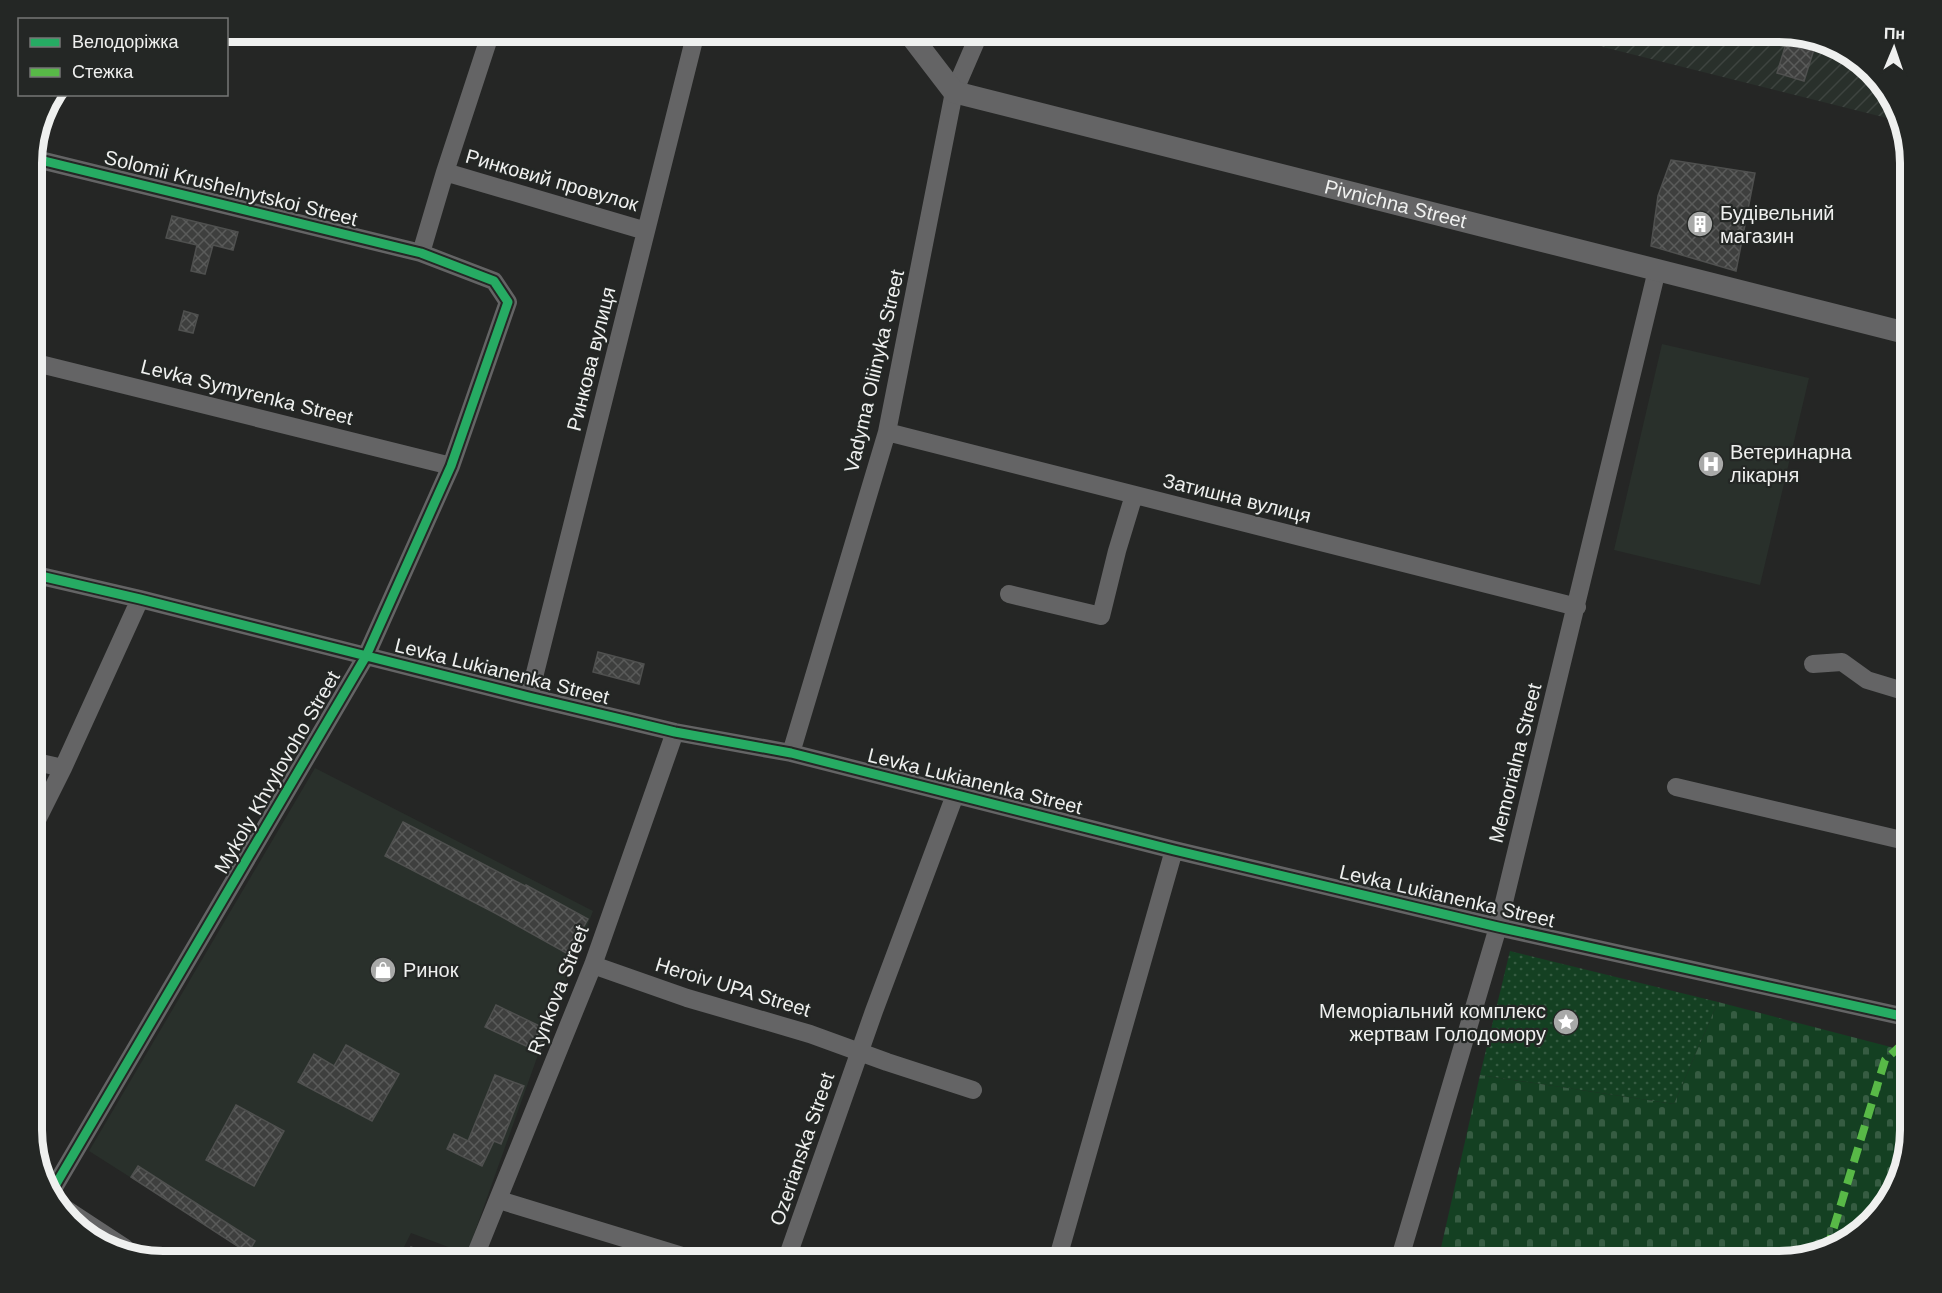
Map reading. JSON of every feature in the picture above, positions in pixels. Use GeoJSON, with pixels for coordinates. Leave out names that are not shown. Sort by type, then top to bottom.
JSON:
{"type":"FeatureCollection","features":[{"type":"Feature","properties":{"kind":"street"},"geometry":{"type":"LineString","coordinates":[[421,253],[488,42]]}},
{"type":"Feature","properties":{"kind":"street","name":"Ринкова вулиця"},"geometry":{"type":"LineString","coordinates":[[529,697],[693,42]]}},
{"type":"Feature","properties":{"kind":"street"},"geometry":{"type":"LineString","coordinates":[[916,42],[954,92]]}},
{"type":"Feature","properties":{"kind":"street","name":"Vadyma Oliinyka Street"},"geometry":{"type":"LineString","coordinates":[[791,753],[887,432],[954,92],[976,42]]}},
{"type":"Feature","properties":{"kind":"street","name":"Pivnichna Street"},"geometry":{"type":"LineString","coordinates":[[954,92],[1900,331]]}},
{"type":"Feature","properties":{"kind":"street","name":"Solomii Krushelnytskoi Street"},"geometry":{"type":"LineString","coordinates":[[42,160],[421,253],[494,281]]}},
{"type":"Feature","properties":{"kind":"street","name":"Ринковий провулок"},"geometry":{"type":"LineString","coordinates":[[445,172],[646,231]]}},
{"type":"Feature","properties":{"kind":"street","name":"Memorialna Street"},"geometry":{"type":"LineString","coordinates":[[1402,1251],[1498,927],[1657,270]]}},
{"type":"Feature","properties":{"kind":"street","name":"Mykoly Khvylovoho Street"},"geometry":{"type":"LineString","coordinates":[[55,1185],[366,656],[451,466],[508,302],[494,281]]}},
{"type":"Feature","properties":{"kind":"street","name":"Levka Symyrenka Street"},"geometry":{"type":"LineString","coordinates":[[42,364],[451,466]]}},
{"type":"Feature","properties":{"kind":"street","name":"Затишна вулиця"},"geometry":{"type":"LineString","coordinates":[[887,432],[1576,607]]}},
{"type":"Feature","properties":{"kind":"street"},"geometry":{"type":"LineString","coordinates":[[1009,594],[1101,616],[1117,550],[1134,495]]}},
{"type":"Feature","properties":{"kind":"street","name":"Levka Lukianenka Street"},"geometry":{"type":"LineString","coordinates":[[42,576],[675,732],[791,753],[1174,850],[1498,927],[1900,1016]]}},
{"type":"Feature","properties":{"kind":"street"},"geometry":{"type":"LineString","coordinates":[[42,810],[140,599]]}},
{"type":"Feature","properties":{"kind":"street"},"geometry":{"type":"LineString","coordinates":[[1813,664],[1842,662],[1867,680],[1900,690]]}},
{"type":"Feature","properties":{"kind":"street","name":"Rynkova Street"},"geometry":{"type":"LineString","coordinates":[[478,1251],[593,965],[675,732]]}},
{"type":"Feature","properties":{"kind":"street"},"geometry":{"type":"LineString","coordinates":[[42,763],[63,768]]}},
{"type":"Feature","properties":{"kind":"street"},"geometry":{"type":"LineString","coordinates":[[1676,787],[1900,839]]}},
{"type":"Feature","properties":{"kind":"street"},"geometry":{"type":"LineString","coordinates":[[859,1052],[955,795]]}},
{"type":"Feature","properties":{"kind":"street"},"geometry":{"type":"LineString","coordinates":[[1061,1251],[1174,850]]}},
{"type":"Feature","properties":{"kind":"street","name":"Heroiv UPA Street"},"geometry":{"type":"LineString","coordinates":[[593,965],[687,998],[810,1034],[973,1090]]}},
{"type":"Feature","properties":{"kind":"street","name":"Ozerianska Street"},"geometry":{"type":"LineString","coordinates":[[790,1251],[859,1052]]}},
{"type":"Feature","properties":{"kind":"street"},"geometry":{"type":"LineString","coordinates":[[499,1200],[664,1251]]}},
{"type":"Feature","properties":{"kind":"shaded area"},"geometry":{"type":"Polygon","coordinates":[[[1583,42],[1787,42],[1803,44],[1833,54],[1859,72],[1875,89],[1892,119],[1583,42]]]}},
{"type":"Feature","properties":{"kind":"shaded area","name":"Ветеринарна лікарня"},"geometry":{"type":"Polygon","coordinates":[[[1662,344],[1809,378],[1760,585],[1614,550],[1662,344]]]}},
{"type":"Feature","properties":{"kind":"shaded area","name":"Ринок"},"geometry":{"type":"Polygon","coordinates":[[[315,768],[593,911],[539,1052],[468,1251],[459,1251],[411,1233],[402,1251],[246,1251],[89,1151],[315,768]]]}},
{"type":"Feature","properties":{"kind":"green space"},"geometry":{"type":"Polygon","coordinates":[[[1510,951],[1718,1002],[1674,1104],[1480,1075],[1510,951]]]}},
{"type":"Feature","properties":{"kind":"green space"},"geometry":{"type":"Polygon","coordinates":[[[1718,1002],[1900,1049],[1900,1138],[1894,1169],[1888,1184],[1870,1210],[1859,1221],[1833,1239],[1810,1247],[1779,1251],[1440,1251],[1480,1075],[1674,1104],[1718,1002]]]}},
{"type":"Feature","properties":{"kind":"building"},"geometry":{"type":"Polygon","coordinates":[[[1787,42],[1815,47],[1804,81],[1777,73],[1787,42]]]}},
{"type":"Feature","properties":{"kind":"building","name":"Будівельний магазин"},"geometry":{"type":"Polygon","coordinates":[[[1671,160],[1755,173],[1736,271],[1651,246],[1658,196],[1671,160]]]}},
{"type":"Feature","properties":{"kind":"building"},"geometry":{"type":"Polygon","coordinates":[[[172,216],[238,232],[233,250],[213,245],[205,274],[191,271],[197,245],[166,238],[172,216]]]}},
{"type":"Feature","properties":{"kind":"building"},"geometry":{"type":"Polygon","coordinates":[[[184,311],[198,315],[193,333],[179,330],[184,311]]]}},
{"type":"Feature","properties":{"kind":"building"},"geometry":{"type":"Polygon","coordinates":[[[598,652],[644,664],[639,684],[593,672],[598,652]]]}},
{"type":"Feature","properties":{"kind":"building"},"geometry":{"type":"Polygon","coordinates":[[[403,822],[588,919],[568,954],[385,856],[403,822]]]}},
{"type":"Feature","properties":{"kind":"building"},"geometry":{"type":"Polygon","coordinates":[[[496,1005],[548,1030],[539,1052],[485,1027],[496,1005]]]}},
{"type":"Feature","properties":{"kind":"building"},"geometry":{"type":"Polygon","coordinates":[[[346,1045],[399,1074],[372,1121],[298,1082],[314,1054],[334,1066],[346,1045]]]}},
{"type":"Feature","properties":{"kind":"building"},"geometry":{"type":"Polygon","coordinates":[[[495,1075],[524,1086],[501,1144],[494,1141],[482,1166],[447,1149],[454,1134],[468,1141],[495,1075]]]}},
{"type":"Feature","properties":{"kind":"building"},"geometry":{"type":"Polygon","coordinates":[[[236,1105],[284,1131],[254,1186],[206,1160],[236,1105]]]}},
{"type":"Feature","properties":{"kind":"building"},"geometry":{"type":"Polygon","coordinates":[[[138,1166],[255,1241],[249,1251],[245,1251],[131,1177],[138,1166]]]}},
{"type":"Feature","properties":{"kind":"marked path"},"geometry":{"type":"LineString","coordinates":[[1830,1240],[1885,1060],[1900,1046]]}},
{"type":"Feature","properties":{"kind":"cycle path"},"geometry":{"type":"LineString","coordinates":[[42,160],[421,253],[494,281],[508,302],[451,466],[366,656],[55,1185]]}},
{"type":"Feature","properties":{"kind":"cycle path"},"geometry":{"type":"LineString","coordinates":[[42,576],[675,732],[791,753],[1174,850],[1498,927],[1900,1016]]}},
{"type":"Feature","properties":{"kind":"place","name":"Будівельний магазин"},"geometry":{"type":"Point","coordinates":[1700,224]}},
{"type":"Feature","properties":{"kind":"place","name":"Ветеринарна лікарня"},"geometry":{"type":"Point","coordinates":[1711,464]}},
{"type":"Feature","properties":{"kind":"place","name":"Ринок"},"geometry":{"type":"Point","coordinates":[383,970]}},
{"type":"Feature","properties":{"kind":"place","name":"Меморіальний комплекс жертвам Голодомору"},"geometry":{"type":"Point","coordinates":[1566,1022]}}]}
